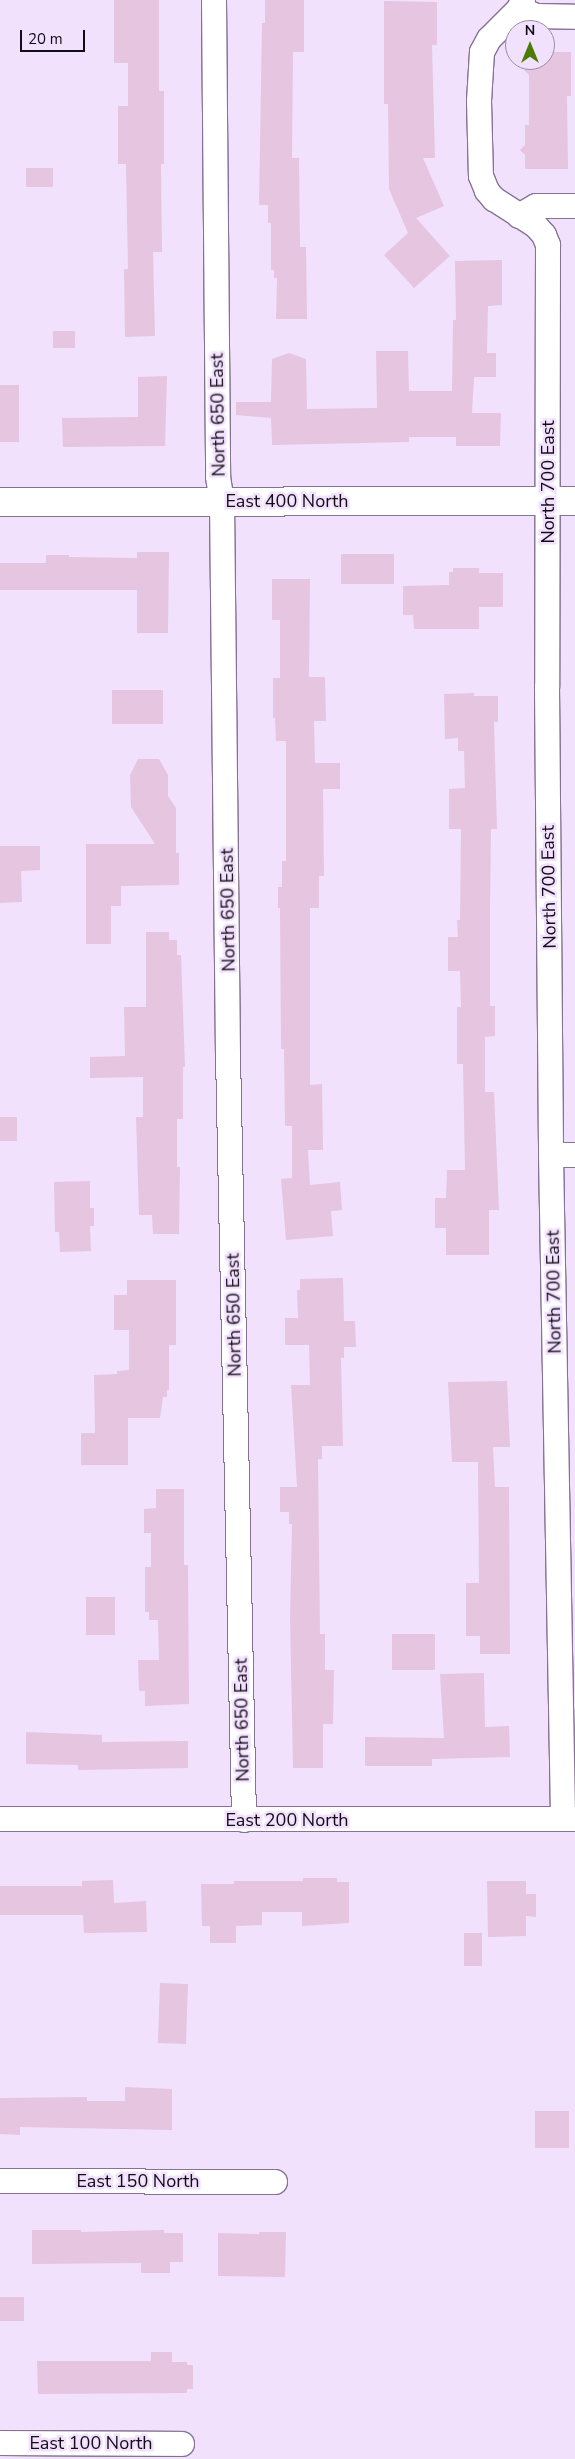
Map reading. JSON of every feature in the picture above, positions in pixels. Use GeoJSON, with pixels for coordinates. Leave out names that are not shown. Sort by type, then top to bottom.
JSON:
{"type":"FeatureCollection","features":[{"type":"Feature","properties":{"kind":"main road","name":"East 400 North"},"geometry":{"type":"LineString","coordinates":[[0,502],[575,500]]}},
{"type":"Feature","properties":{"kind":"street","name":"North 650 East"},"geometry":{"type":"LineString","coordinates":[[214,0],[218,477],[222,501],[228,1055],[244,1820]]}},
{"type":"Feature","properties":{"kind":"street"},"geometry":{"type":"LineString","coordinates":[[521,4],[536,16],[575,16]]}},
{"type":"Feature","properties":{"kind":"street","name":"North 700 East"},"geometry":{"type":"LineString","coordinates":[[521,4],[489,39],[482,52],[478,101],[481,176],[487,191],[494,199],[536,226],[544,234],[548,244],[547,501],[552,1155],[569,1819]]}},
{"type":"Feature","properties":{"kind":"street"},"geometry":{"type":"LineString","coordinates":[[519,216],[536,206],[575,206]]}},
{"type":"Feature","properties":{"kind":"street"},"geometry":{"type":"LineString","coordinates":[[552,1155],[575,1155]]}},
{"type":"Feature","properties":{"kind":"street","name":"East 200 North"},"geometry":{"type":"LineString","coordinates":[[0,1819],[569,1819]]}},
{"type":"Feature","properties":{"kind":"street","name":"East 150 North"},"geometry":{"type":"LineString","coordinates":[[0,2181],[275,2182]]}},
{"type":"Feature","properties":{"kind":"street","name":"East 100 North"},"geometry":{"type":"LineString","coordinates":[[0,2443],[182,2444]]}},
{"type":"Feature","properties":{"kind":"building"},"geometry":{"type":"Polygon","coordinates":[[[114,0],[159,0],[159,91],[164,91],[164,164],[161,164],[162,252],[153,252],[155,336],[125,337],[124,269],[128,269],[126,164],[118,164],[118,106],[128,106],[128,63],[114,63],[114,0]]]}},
{"type":"Feature","properties":{"kind":"building"},"geometry":{"type":"Polygon","coordinates":[[[265,0],[304,0],[304,52],[293,52],[292,158],[299,158],[300,247],[306,247],[307,319],[276,319],[277,278],[274,278],[274,270],[271,270],[271,223],[268,223],[268,205],[259,205],[262,23],[265,23],[265,0]]]}},
{"type":"Feature","properties":{"kind":"building"},"geometry":{"type":"Polygon","coordinates":[[[384,1],[437,2],[437,45],[432,45],[435,158],[423,158],[444,206],[416,218],[450,256],[414,288],[384,255],[408,233],[389,189],[388,104],[384,104],[384,1]]]}},
{"type":"Feature","properties":{"kind":"building"},"geometry":{"type":"Polygon","coordinates":[[[555,52],[571,52],[571,96],[567,96],[568,169],[525,169],[525,155],[520,150],[525,145],[525,125],[529,125],[529,75],[524,70],[555,70],[555,52]]]}},
{"type":"Feature","properties":{"kind":"building"},"geometry":{"type":"Polygon","coordinates":[[[26,168],[53,168],[53,187],[26,187],[26,168]]]}},
{"type":"Feature","properties":{"kind":"building"},"geometry":{"type":"Polygon","coordinates":[[[502,260],[502,305],[488,306],[487,353],[496,353],[496,377],[474,377],[472,413],[501,413],[500,446],[456,446],[456,437],[409,437],[409,442],[272,445],[271,418],[236,415],[236,402],[271,402],[272,359],[289,353],[306,359],[307,409],[377,408],[376,351],[408,351],[409,391],[452,391],[453,320],[456,320],[455,261],[502,260]]]}},
{"type":"Feature","properties":{"kind":"building"},"geometry":{"type":"Polygon","coordinates":[[[53,331],[75,331],[75,348],[53,348],[53,331]]]}},
{"type":"Feature","properties":{"kind":"building"},"geometry":{"type":"Polygon","coordinates":[[[167,376],[165,446],[63,447],[62,418],[138,417],[138,377],[167,376]]]}},
{"type":"Feature","properties":{"kind":"building"},"geometry":{"type":"Polygon","coordinates":[[[0,385],[19,385],[19,442],[0,442],[0,385]]]}},
{"type":"Feature","properties":{"kind":"building"},"geometry":{"type":"Polygon","coordinates":[[[137,552],[169,552],[168,633],[137,633],[137,590],[0,590],[0,563],[46,563],[46,555],[137,558],[137,552]]]}},
{"type":"Feature","properties":{"kind":"building"},"geometry":{"type":"Polygon","coordinates":[[[341,554],[394,554],[394,584],[341,584],[341,554]]]}},
{"type":"Feature","properties":{"kind":"building"},"geometry":{"type":"Polygon","coordinates":[[[453,568],[479,568],[479,573],[503,573],[503,607],[479,607],[479,629],[414,629],[413,615],[403,615],[403,586],[449,585],[449,572],[453,572],[453,568]]]}},
{"type":"Feature","properties":{"kind":"building"},"geometry":{"type":"Polygon","coordinates":[[[272,579],[310,579],[309,677],[325,677],[326,721],[314,721],[315,763],[340,763],[340,789],[323,789],[324,876],[319,876],[319,908],[310,908],[310,1085],[322,1084],[323,1150],[308,1150],[310,1185],[340,1182],[342,1210],[331,1211],[333,1236],[286,1240],[281,1179],[292,1178],[292,1126],[285,1126],[284,1049],[281,1049],[280,908],[278,908],[278,887],[282,887],[282,861],[286,861],[286,741],[276,741],[275,718],[273,718],[273,678],[280,678],[280,620],[272,620],[272,579]]]}},
{"type":"Feature","properties":{"kind":"building"},"geometry":{"type":"Polygon","coordinates":[[[112,690],[163,690],[163,724],[112,724],[112,690]]]}},
{"type":"Feature","properties":{"kind":"building"},"geometry":{"type":"Polygon","coordinates":[[[474,693],[474,696],[498,696],[498,722],[494,722],[497,829],[491,829],[490,907],[490,1006],[495,1006],[495,1036],[485,1037],[485,1092],[494,1092],[499,1210],[489,1210],[489,1255],[446,1255],[446,1228],[435,1228],[435,1198],[446,1198],[447,1170],[465,1170],[463,1064],[457,1064],[457,1007],[461,1007],[460,971],[448,971],[448,937],[458,937],[457,920],[460,920],[461,829],[449,829],[449,789],[465,788],[464,751],[458,751],[458,738],[445,739],[444,694],[474,693]]]}},
{"type":"Feature","properties":{"kind":"building"},"geometry":{"type":"Polygon","coordinates":[[[138,759],[159,759],[168,775],[168,796],[176,808],[176,853],[179,853],[179,885],[121,886],[121,906],[111,906],[111,944],[86,944],[86,844],[155,844],[131,807],[130,775],[138,759]]]}},
{"type":"Feature","properties":{"kind":"building"},"geometry":{"type":"Polygon","coordinates":[[[0,846],[40,846],[40,870],[21,871],[22,902],[0,903],[0,846]]]}},
{"type":"Feature","properties":{"kind":"building"},"geometry":{"type":"Polygon","coordinates":[[[146,932],[169,932],[169,940],[177,940],[177,955],[181,955],[185,1067],[183,1067],[183,1119],[177,1119],[177,1167],[180,1167],[179,1234],[153,1234],[152,1215],[139,1215],[136,1117],[143,1117],[143,1077],[90,1078],[90,1057],[125,1056],[124,1007],[146,1007],[146,932]]]}},
{"type":"Feature","properties":{"kind":"building"},"geometry":{"type":"Polygon","coordinates":[[[0,1117],[17,1117],[17,1141],[0,1141],[0,1117]]]}},
{"type":"Feature","properties":{"kind":"building"},"geometry":{"type":"Polygon","coordinates":[[[90,1181],[90,1208],[94,1208],[94,1226],[90,1226],[91,1251],[60,1252],[59,1232],[55,1232],[54,1182],[90,1181]]]}},
{"type":"Feature","properties":{"kind":"building"},"geometry":{"type":"Polygon","coordinates":[[[343,1278],[344,1321],[355,1321],[356,1347],[344,1347],[344,1358],[341,1358],[343,1446],[322,1446],[322,1459],[318,1459],[320,1634],[325,1634],[325,1670],[334,1670],[333,1724],[323,1724],[323,1768],[293,1768],[290,1618],[292,1524],[289,1524],[289,1512],[280,1512],[280,1487],[297,1487],[291,1385],[310,1385],[309,1345],[285,1345],[285,1318],[298,1318],[297,1290],[300,1290],[300,1279],[343,1278]]]}},
{"type":"Feature","properties":{"kind":"building"},"geometry":{"type":"Polygon","coordinates":[[[127,1280],[176,1280],[176,1345],[169,1345],[169,1390],[167,1390],[167,1397],[163,1397],[160,1418],[128,1418],[128,1465],[81,1465],[81,1433],[95,1433],[94,1375],[117,1374],[117,1371],[129,1370],[129,1330],[114,1330],[114,1295],[127,1295],[127,1280]]]}},
{"type":"Feature","properties":{"kind":"building"},"geometry":{"type":"Polygon","coordinates":[[[507,1381],[510,1447],[493,1447],[495,1487],[509,1487],[510,1654],[480,1654],[480,1636],[466,1636],[466,1583],[479,1583],[478,1462],[452,1462],[448,1382],[507,1381]]]}},
{"type":"Feature","properties":{"kind":"building"},"geometry":{"type":"Polygon","coordinates":[[[156,1489],[184,1489],[184,1565],[188,1565],[189,1704],[145,1706],[145,1691],[139,1691],[138,1660],[159,1660],[158,1620],[149,1620],[149,1612],[145,1612],[145,1567],[151,1567],[151,1533],[144,1533],[144,1509],[156,1508],[156,1489]]]}},
{"type":"Feature","properties":{"kind":"building"},"geometry":{"type":"Polygon","coordinates":[[[86,1597],[115,1597],[115,1635],[86,1635],[86,1597]]]}},
{"type":"Feature","properties":{"kind":"building"},"geometry":{"type":"Polygon","coordinates":[[[392,1634],[435,1634],[435,1670],[392,1670],[392,1634]]]}},
{"type":"Feature","properties":{"kind":"building"},"geometry":{"type":"Polygon","coordinates":[[[484,1673],[485,1727],[509,1726],[510,1757],[432,1759],[432,1766],[365,1766],[365,1737],[444,1738],[440,1674],[484,1673]]]}},
{"type":"Feature","properties":{"kind":"building"},"geometry":{"type":"Polygon","coordinates":[[[26,1732],[102,1735],[102,1742],[188,1741],[188,1768],[78,1770],[78,1765],[26,1764],[26,1732]]]}},
{"type":"Feature","properties":{"kind":"building"},"geometry":{"type":"Polygon","coordinates":[[[303,1878],[337,1878],[337,1882],[349,1882],[349,1923],[302,1926],[302,1912],[262,1912],[262,1925],[236,1926],[236,1943],[210,1943],[210,1926],[202,1926],[201,1884],[234,1884],[234,1881],[303,1881],[303,1878]]]}},
{"type":"Feature","properties":{"kind":"building"},"geometry":{"type":"Polygon","coordinates":[[[113,1880],[114,1903],[146,1901],[147,1932],[84,1933],[83,1915],[0,1915],[0,1886],[82,1886],[82,1881],[113,1880]]]}},
{"type":"Feature","properties":{"kind":"building"},"geometry":{"type":"Polygon","coordinates":[[[487,1881],[526,1881],[526,1894],[536,1894],[536,1917],[526,1916],[526,1936],[488,1937],[487,1881]]]}},
{"type":"Feature","properties":{"kind":"building"},"geometry":{"type":"Polygon","coordinates":[[[464,1933],[482,1933],[482,1966],[464,1966],[464,1933]]]}},
{"type":"Feature","properties":{"kind":"building"},"geometry":{"type":"Polygon","coordinates":[[[160,1983],[188,1984],[186,2044],[158,2043],[160,1983]]]}},
{"type":"Feature","properties":{"kind":"building"},"geometry":{"type":"Polygon","coordinates":[[[125,2087],[172,2089],[172,2130],[20,2127],[20,2135],[0,2134],[0,2098],[87,2097],[87,2101],[125,2101],[125,2087]]]}},
{"type":"Feature","properties":{"kind":"building"},"geometry":{"type":"Polygon","coordinates":[[[535,2111],[569,2111],[569,2148],[535,2148],[535,2111]]]}},
{"type":"Feature","properties":{"kind":"building"},"geometry":{"type":"Polygon","coordinates":[[[32,2230],[81,2230],[81,2232],[164,2230],[164,2233],[183,2233],[183,2262],[170,2262],[170,2273],[141,2273],[141,2263],[32,2264],[32,2230]]]}},
{"type":"Feature","properties":{"kind":"building"},"geometry":{"type":"Polygon","coordinates":[[[259,2232],[286,2232],[285,2277],[218,2276],[218,2233],[259,2234],[259,2232]]]}},
{"type":"Feature","properties":{"kind":"building"},"geometry":{"type":"Polygon","coordinates":[[[0,2297],[24,2297],[24,2321],[0,2321],[0,2297]]]}},
{"type":"Feature","properties":{"kind":"building"},"geometry":{"type":"Polygon","coordinates":[[[151,2352],[172,2352],[172,2362],[187,2362],[187,2365],[193,2365],[193,2389],[187,2389],[187,2393],[38,2394],[37,2361],[151,2361],[151,2352]]]}}]}
